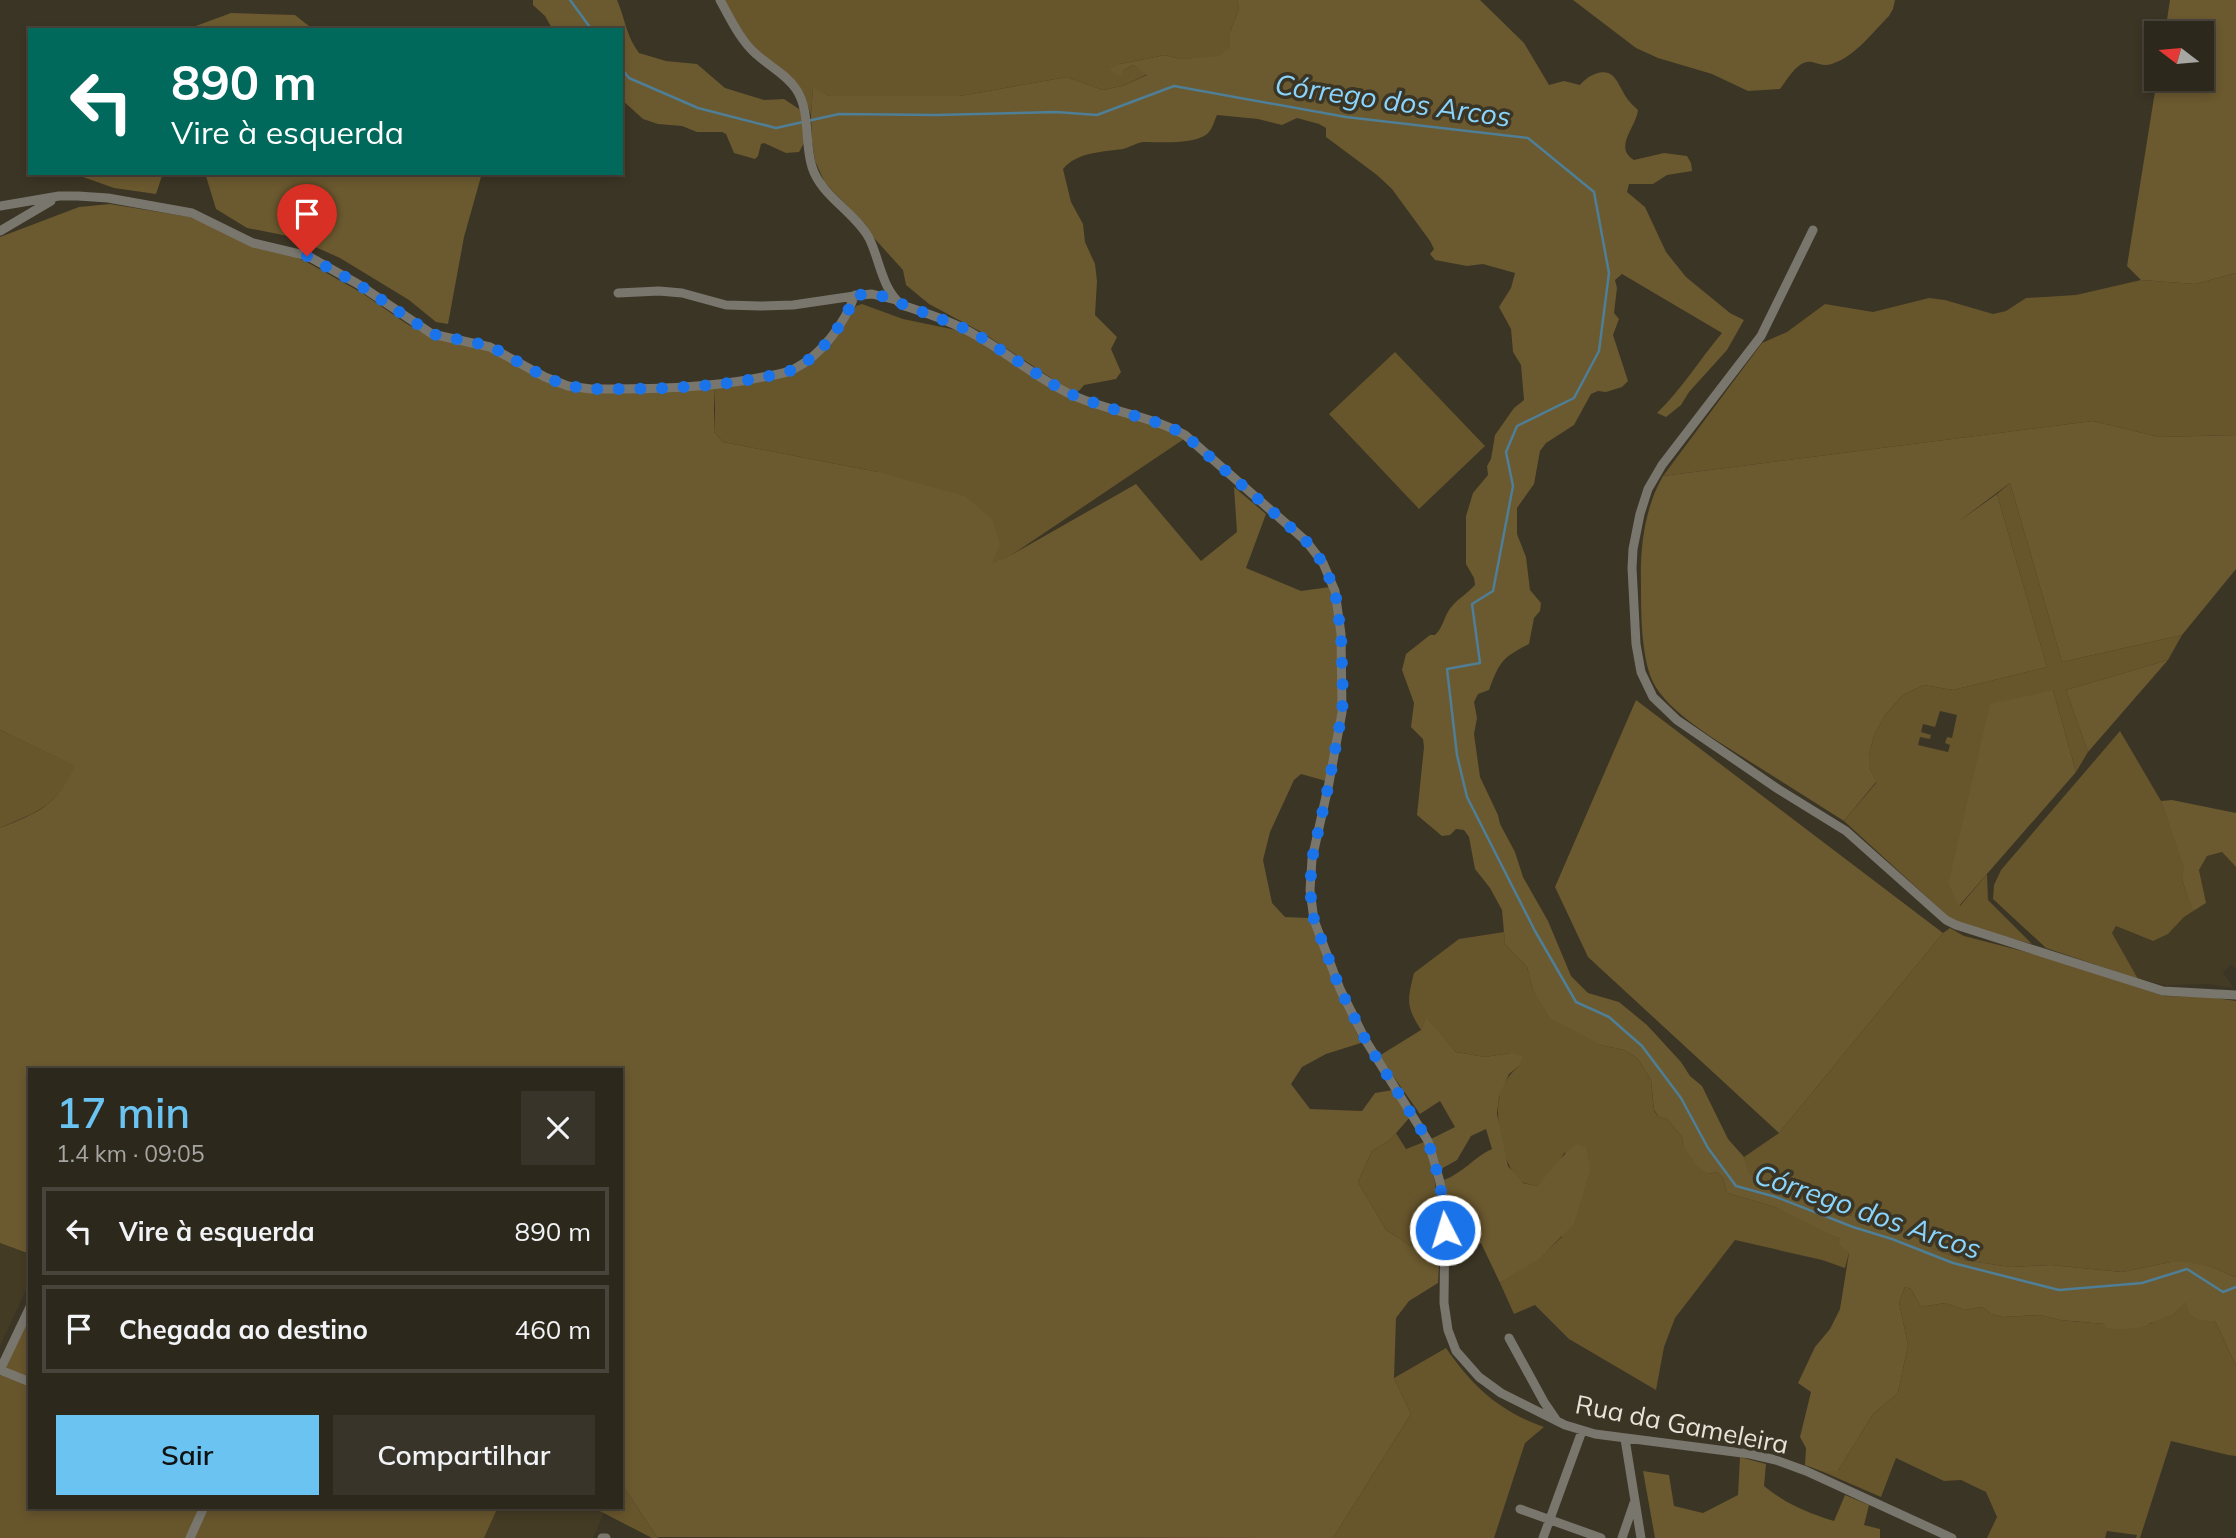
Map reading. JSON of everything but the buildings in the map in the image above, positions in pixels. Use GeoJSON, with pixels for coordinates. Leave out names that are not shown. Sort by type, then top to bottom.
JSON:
{"type":"FeatureCollection","features":[{"type":"Feature","properties":{"kind":"street"},"geometry":{"type":"LineString","coordinates":[[720,0],[746,43],[794,85],[802,97],[812,168],[821,185],[862,227],[889,290],[896,300]]}},
{"type":"Feature","properties":{"kind":"street"},"geometry":{"type":"LineString","coordinates":[[0,231],[59,197]]}},
{"type":"Feature","properties":{"kind":"street"},"geometry":{"type":"LineString","coordinates":[[0,206],[59,197],[108,198],[192,213],[253,243],[307,256],[358,284],[432,334],[490,346],[545,377],[568,386],[590,389],[727,383],[792,370],[809,360],[836,332],[855,295]]}},
{"type":"Feature","properties":{"kind":"street"},"geometry":{"type":"LineString","coordinates":[[1813,230],[1761,336],[1662,465],[1648,489],[1638,526],[1632,568],[1636,644],[1646,685],[1665,709],[1694,733],[1846,831],[1946,920],[2163,991],[2236,995]]}},
{"type":"Feature","properties":{"kind":"street","name":"Rua da Gameleira"},"geometry":{"type":"LineString","coordinates":[[618,293],[682,293],[726,305],[760,306],[793,305],[855,295],[896,300],[979,336],[1065,392],[1168,426],[1185,435],[1306,541],[1323,563],[1335,591],[1341,634],[1343,698],[1329,783],[1312,859],[1310,890],[1314,920],[1340,989],[1366,1041],[1428,1141],[1440,1182],[1445,1212],[1444,1303],[1448,1330],[1456,1351],[1479,1377],[1501,1393],[1582,1431],[1776,1460],[1952,1538]]}},
{"type":"Feature","properties":{"kind":"street"},"geometry":{"type":"LineString","coordinates":[[28,1311],[0,1370],[28,1381]]}},
{"type":"Feature","properties":{"kind":"street","name":"Rua da Gameleira"},"geometry":{"type":"LineString","coordinates":[[1509,1338],[1557,1421]]}},
{"type":"Feature","properties":{"kind":"street"},"geometry":{"type":"LineString","coordinates":[[1543,1538],[1582,1431]]}},
{"type":"Feature","properties":{"kind":"street"},"geometry":{"type":"LineString","coordinates":[[1625,1439],[1641,1538]]}},
{"type":"Feature","properties":{"kind":"street"},"geometry":{"type":"LineString","coordinates":[[1622,1538],[1634,1500]]}},
{"type":"Feature","properties":{"kind":"street"},"geometry":{"type":"LineString","coordinates":[[190,1538],[203,1509]]}},
{"type":"Feature","properties":{"kind":"street"},"geometry":{"type":"LineString","coordinates":[[1520,1509],[1601,1538]]}},
{"type":"Feature","properties":{"kind":"shaded area"},"geometry":{"type":"Polygon","coordinates":[[[533,0],[617,0],[628,34],[639,53],[666,61],[697,64],[725,88],[764,100],[784,99],[802,111],[804,143],[799,152],[786,153],[764,143],[761,144],[755,159],[734,153],[726,134],[722,132],[697,132],[682,126],[658,124],[643,119],[623,101],[623,28],[552,28],[545,16],[533,5],[533,0]]]}},
{"type":"Feature","properties":{"kind":"shaded area"},"geometry":{"type":"Polygon","coordinates":[[[724,0],[1237,0],[1239,9],[1230,32],[1231,47],[1219,57],[1180,59],[1165,55],[1120,64],[1123,71],[1133,65],[1148,74],[1122,86],[1103,90],[1067,77],[960,96],[829,96],[813,88],[811,115],[795,84],[750,42],[724,0]]]}},
{"type":"Feature","properties":{"kind":"shaded area"},"geometry":{"type":"Polygon","coordinates":[[[1237,0],[1480,0],[1524,43],[1549,85],[1564,81],[1580,85],[1587,78],[1601,72],[1614,77],[1627,99],[1638,110],[1625,149],[1634,160],[1664,153],[1687,156],[1691,163],[1692,171],[1667,175],[1653,184],[1629,184],[1627,192],[1645,207],[1666,252],[1686,277],[1730,313],[1744,320],[1727,350],[1689,392],[1681,405],[1666,417],[1657,413],[1722,333],[1622,274],[1615,280],[1617,288],[1614,313],[1619,319],[1613,335],[1628,381],[1622,387],[1591,394],[1574,425],[1546,443],[1540,451],[1534,484],[1517,508],[1517,534],[1526,557],[1530,590],[1541,603],[1540,611],[1534,618],[1529,644],[1503,661],[1489,690],[1478,694],[1474,702],[1477,718],[1474,734],[1480,777],[1515,852],[1523,877],[1548,921],[1571,976],[1588,993],[1619,1002],[1647,1025],[1681,1062],[1690,1076],[1702,1086],[1728,1139],[1744,1157],[1749,1173],[1776,1189],[1843,1214],[1897,1226],[1933,1249],[1963,1260],[2011,1267],[2051,1265],[2122,1272],[2171,1262],[2188,1262],[2236,1276],[2236,1366],[2215,1321],[2195,1318],[2189,1312],[2186,1302],[2172,1316],[2141,1327],[2117,1329],[2106,1328],[2104,1324],[2060,1320],[2040,1315],[2003,1317],[1991,1314],[1982,1307],[1965,1310],[1945,1303],[1921,1307],[1911,1289],[1905,1287],[1899,1302],[1908,1345],[1898,1393],[1873,1414],[1838,1471],[1821,1471],[1805,1465],[1806,1448],[1800,1437],[1811,1392],[1798,1383],[1815,1347],[1830,1329],[1840,1309],[1849,1253],[1839,1245],[1840,1239],[1775,1207],[1727,1193],[1723,1178],[1717,1172],[1708,1174],[1696,1165],[1683,1145],[1682,1137],[1667,1119],[1659,1117],[1654,1110],[1651,1080],[1638,1059],[1624,1050],[1601,1045],[1550,1018],[1533,990],[1527,967],[1505,944],[1502,910],[1475,869],[1469,837],[1464,830],[1456,829],[1450,835],[1442,836],[1417,815],[1424,747],[1423,739],[1411,727],[1414,703],[1402,670],[1406,654],[1430,635],[1435,635],[1455,602],[1475,585],[1466,564],[1466,516],[1473,493],[1488,475],[1487,466],[1491,459],[1495,435],[1514,408],[1524,400],[1521,365],[1513,352],[1511,329],[1499,307],[1511,288],[1515,273],[1483,264],[1467,266],[1435,260],[1430,254],[1434,249],[1430,241],[1392,189],[1326,137],[1326,128],[1319,124],[1297,118],[1282,125],[1258,119],[1217,115],[1211,130],[1201,138],[1176,142],[1143,142],[1075,159],[1063,169],[1071,202],[1083,224],[1085,242],[1095,264],[1095,315],[1117,337],[1111,349],[1121,372],[1116,379],[1084,385],[1079,391],[1066,388],[983,333],[929,304],[906,285],[903,270],[865,224],[825,183],[815,161],[811,115],[813,87],[829,96],[960,96],[1067,77],[1103,90],[1122,86],[1147,75],[1133,65],[1123,71],[1121,77],[1109,69],[1120,64],[1165,55],[1180,59],[1219,56],[1230,47],[1230,32],[1239,9],[1237,0]]]}},
{"type":"Feature","properties":{"kind":"shaded area"},"geometry":{"type":"Polygon","coordinates":[[[1573,0],[1895,0],[1889,16],[1842,60],[1828,65],[1807,62],[1794,71],[1780,89],[1748,91],[1712,74],[1658,58],[1636,48],[1573,0]]]}},
{"type":"Feature","properties":{"kind":"shaded area"},"geometry":{"type":"Polygon","coordinates":[[[2170,0],[2236,0],[2236,273],[2195,284],[2141,280],[2127,266],[2155,91],[2214,91],[2214,21],[2167,21],[2170,0]]]}},
{"type":"Feature","properties":{"kind":"shaded area"},"geometry":{"type":"Polygon","coordinates":[[[231,13],[295,15],[311,28],[190,28],[231,13]]]}},
{"type":"Feature","properties":{"kind":"shaded area"},"geometry":{"type":"Polygon","coordinates":[[[162,175],[156,194],[114,188],[83,177],[162,175]]]}},
{"type":"Feature","properties":{"kind":"shaded area"},"geometry":{"type":"Polygon","coordinates":[[[206,175],[481,175],[464,237],[448,324],[436,322],[409,300],[340,258],[293,237],[247,228],[216,209],[206,175]]]}},
{"type":"Feature","properties":{"kind":"shaded area"},"geometry":{"type":"Polygon","coordinates":[[[110,204],[190,217],[305,261],[362,293],[434,339],[479,346],[566,389],[714,388],[714,432],[723,442],[878,472],[965,496],[993,520],[1000,544],[992,563],[1013,554],[1136,484],[1201,561],[1237,532],[1234,487],[1266,514],[1246,568],[1301,591],[1330,587],[1337,633],[1338,710],[1326,781],[1301,774],[1294,780],[1270,832],[1263,860],[1272,903],[1285,917],[1309,918],[1361,1043],[1326,1054],[1302,1067],[1291,1084],[1310,1109],[1362,1111],[1375,1093],[1393,1090],[1410,1117],[1390,1140],[1372,1151],[1358,1182],[1386,1230],[1416,1249],[1440,1246],[1438,1283],[1409,1301],[1396,1318],[1394,1378],[1411,1414],[1333,1538],[657,1537],[623,1486],[623,1068],[28,1068],[28,1253],[0,1243],[0,828],[45,806],[61,791],[75,766],[0,730],[0,237],[79,207],[110,204]]]}},
{"type":"Feature","properties":{"kind":"shaded area"},"geometry":{"type":"Polygon","coordinates":[[[2236,273],[2236,435],[2159,437],[2093,421],[1663,476],[1762,343],[1787,332],[1825,304],[1873,312],[1929,298],[1993,314],[2006,311],[2026,298],[2076,295],[2141,280],[2195,284],[2236,273]]]}},
{"type":"Feature","properties":{"kind":"shaded area"},"geometry":{"type":"Polygon","coordinates":[[[862,304],[903,319],[961,331],[1063,395],[1165,427],[1184,439],[1013,554],[991,564],[878,472],[723,442],[714,432],[714,388],[791,374],[838,332],[856,306],[862,304]]]}},
{"type":"Feature","properties":{"kind":"shaded area"},"geometry":{"type":"Polygon","coordinates":[[[1395,352],[1485,446],[1419,509],[1329,414],[1395,352]]]}},
{"type":"Feature","properties":{"kind":"shaded area"},"geometry":{"type":"Polygon","coordinates":[[[2093,421],[2159,437],[2236,435],[2236,569],[2182,635],[2062,662],[2010,483],[1958,522],[1997,494],[2047,667],[1953,690],[1924,685],[1903,695],[1885,715],[1874,736],[1869,767],[1876,782],[1844,821],[1710,736],[1669,704],[1659,692],[1648,670],[1644,646],[1641,571],[1647,515],[1663,476],[2093,421]]]}},
{"type":"Feature","properties":{"kind":"shaded area"},"geometry":{"type":"Polygon","coordinates":[[[2010,483],[2062,662],[2182,635],[2168,660],[2066,690],[2088,752],[2076,772],[2053,690],[1948,885],[1960,906],[1987,874],[1988,900],[2032,944],[1966,926],[1951,919],[1844,821],[1876,783],[1869,767],[1874,736],[1885,715],[1903,695],[1924,685],[1953,690],[2047,667],[1997,494],[2010,483]],[[1940,711],[1935,727],[1923,724],[1921,732],[1931,735],[1930,739],[1920,737],[1918,745],[1948,752],[1950,745],[1945,743],[1947,737],[1952,738],[1957,715],[1940,711]]]}},
{"type":"Feature","properties":{"kind":"shaded area"},"geometry":{"type":"Polygon","coordinates":[[[2168,660],[2088,752],[2066,690],[2168,660]]]}},
{"type":"Feature","properties":{"kind":"shaded area"},"geometry":{"type":"Polygon","coordinates":[[[2053,690],[2076,772],[1959,906],[1948,885],[1990,704],[2053,690]]]}},
{"type":"Feature","properties":{"kind":"shaded area"},"geometry":{"type":"Polygon","coordinates":[[[1636,700],[1943,933],[1779,1133],[1588,957],[1555,887],[1636,700]]]}},
{"type":"Feature","properties":{"kind":"shaded area"},"geometry":{"type":"Polygon","coordinates":[[[0,730],[76,766],[61,790],[46,806],[0,828],[0,730]]]}},
{"type":"Feature","properties":{"kind":"shaded area"},"geometry":{"type":"Polygon","coordinates":[[[2120,731],[2161,801],[2185,867],[2182,880],[2195,910],[2168,934],[2153,941],[2116,926],[2112,933],[2138,979],[2046,948],[1993,899],[1994,885],[2001,870],[2120,731]]]}},
{"type":"Feature","properties":{"kind":"shaded area"},"geometry":{"type":"Polygon","coordinates":[[[2172,800],[2236,813],[2236,867],[2222,852],[2207,856],[2199,870],[2206,903],[2195,910],[2192,909],[2182,880],[2184,867],[2161,801],[2172,800]]]}},
{"type":"Feature","properties":{"kind":"shaded area"},"geometry":{"type":"Polygon","coordinates":[[[2222,852],[2236,867],[2236,970],[2231,964],[2223,973],[2234,988],[2209,984],[2165,985],[2138,979],[2112,933],[2116,926],[2152,941],[2168,934],[2184,917],[2206,903],[2199,870],[2207,856],[2222,852]]]}},
{"type":"Feature","properties":{"kind":"shaded area"},"geometry":{"type":"Polygon","coordinates":[[[1950,928],[1964,936],[2038,955],[2164,996],[2209,997],[2236,1001],[2236,1276],[2212,1267],[2171,1262],[2122,1272],[2051,1265],[2011,1267],[1963,1260],[1933,1249],[1897,1226],[1843,1214],[1776,1189],[1748,1173],[1744,1157],[1779,1133],[1943,933],[1950,928]]]}},
{"type":"Feature","properties":{"kind":"shaded area"},"geometry":{"type":"Polygon","coordinates":[[[1504,932],[1505,944],[1527,967],[1533,990],[1601,1045],[1624,1050],[1638,1059],[1651,1080],[1654,1111],[1659,1117],[1667,1119],[1682,1137],[1683,1145],[1708,1174],[1717,1172],[1723,1178],[1727,1193],[1775,1207],[1819,1227],[1840,1239],[1849,1253],[1845,1268],[1735,1240],[1675,1318],[1664,1347],[1656,1390],[1569,1339],[1535,1305],[1514,1314],[1500,1283],[1539,1258],[1562,1237],[1565,1152],[1553,1170],[1537,1186],[1522,1182],[1515,1176],[1502,1144],[1498,1108],[1504,1085],[1519,1066],[1510,1053],[1485,1057],[1456,1052],[1426,1018],[1421,1030],[1410,1009],[1409,997],[1414,973],[1459,939],[1504,932]]]}},
{"type":"Feature","properties":{"kind":"shaded area"},"geometry":{"type":"Polygon","coordinates":[[[1426,1017],[1456,1052],[1485,1057],[1510,1053],[1523,1056],[1519,1066],[1509,1074],[1499,1097],[1497,1114],[1508,1166],[1523,1183],[1537,1186],[1572,1148],[1578,1144],[1586,1147],[1590,1170],[1574,1224],[1539,1259],[1500,1283],[1481,1243],[1451,1261],[1449,1212],[1444,1180],[1492,1149],[1486,1129],[1471,1136],[1457,1160],[1441,1169],[1431,1139],[1455,1127],[1440,1101],[1420,1114],[1379,1056],[1421,1030],[1426,1017]]]}},
{"type":"Feature","properties":{"kind":"shaded area"},"geometry":{"type":"Polygon","coordinates":[[[1396,1133],[1406,1149],[1424,1142],[1435,1182],[1440,1246],[1416,1249],[1386,1230],[1358,1182],[1372,1151],[1396,1133]]]}},
{"type":"Feature","properties":{"kind":"shaded area"},"geometry":{"type":"Polygon","coordinates":[[[0,1243],[28,1253],[28,1285],[0,1346],[0,1243]]]}},
{"type":"Feature","properties":{"kind":"shaded area"},"geometry":{"type":"Polygon","coordinates":[[[1905,1287],[1911,1289],[1921,1307],[1945,1303],[1965,1310],[1982,1307],[1991,1314],[2003,1317],[2040,1315],[2060,1320],[2104,1324],[2150,1324],[2159,1317],[2172,1316],[2186,1301],[2215,1321],[2236,1366],[2236,1456],[2171,1441],[2140,1538],[2136,1538],[2137,1535],[2107,1531],[2105,1538],[1987,1538],[1997,1517],[1986,1492],[1961,1480],[1944,1481],[1896,1458],[1881,1497],[1821,1471],[1838,1471],[1873,1414],[1898,1393],[1908,1345],[1899,1302],[1905,1287]]]}},
{"type":"Feature","properties":{"kind":"shaded area"},"geometry":{"type":"Polygon","coordinates":[[[28,1312],[28,1509],[497,1509],[484,1538],[0,1538],[0,1376],[28,1312]]]}},
{"type":"Feature","properties":{"kind":"shaded area"},"geometry":{"type":"Polygon","coordinates":[[[1446,1348],[1466,1375],[1488,1396],[1528,1421],[1544,1427],[1525,1443],[1494,1538],[1333,1538],[1411,1414],[1394,1378],[1446,1348]]]}},
{"type":"Feature","properties":{"kind":"shaded area"},"geometry":{"type":"Polygon","coordinates":[[[1740,1457],[1766,1464],[1764,1486],[1789,1503],[1815,1514],[1834,1521],[1845,1495],[1869,1505],[1864,1525],[1880,1529],[1880,1538],[1655,1538],[1643,1471],[1669,1475],[1674,1506],[1703,1513],[1738,1495],[1740,1457]]]}},
{"type":"Feature","properties":{"kind":"shaded area"},"geometry":{"type":"Polygon","coordinates":[[[623,1486],[659,1538],[652,1538],[596,1509],[623,1509],[623,1486]]]}},
{"type":"Feature","properties":{"kind":"shaded area"},"geometry":{"type":"Polygon","coordinates":[[[497,1509],[597,1509],[604,1512],[593,1538],[484,1538],[497,1509]]]}},
{"type":"Feature","properties":{"kind":"waterway","name":"Córrego dos Arcos"},"geometry":{"type":"LineString","coordinates":[[570,0],[591,28]]}},
{"type":"Feature","properties":{"kind":"waterway","name":"Córrego dos Arcos"},"geometry":{"type":"LineString","coordinates":[[623,70],[629,78],[698,108],[776,128],[839,114],[1056,112],[1097,115],[1174,86],[1346,117],[1528,138],[1594,192],[1609,273],[1599,351],[1574,398],[1517,426],[1506,452],[1513,486],[1493,591],[1472,604],[1480,663],[1447,669],[1457,755],[1467,797],[1535,931],[1576,1002],[1609,1017],[1642,1046],[1681,1098],[1708,1148],[1736,1186],[1776,1197],[1953,1263],[2059,1290],[2142,1283],[2187,1269],[2223,1292],[2236,1287]]}},
{"type":"Feature","properties":{"kind":"route"},"geometry":{"type":"LineString","coordinates":[[307,256],[358,284],[432,334],[490,346],[545,377],[568,386],[590,389],[727,383],[792,370],[809,360],[836,332],[855,295],[896,300],[979,336],[1065,392],[1168,426],[1185,435],[1205,452],[1306,541],[1323,563],[1335,591],[1341,634],[1343,698],[1329,783],[1312,859],[1310,890],[1314,920],[1340,989],[1366,1041],[1428,1141],[1440,1182],[1445,1230]]}}]}
